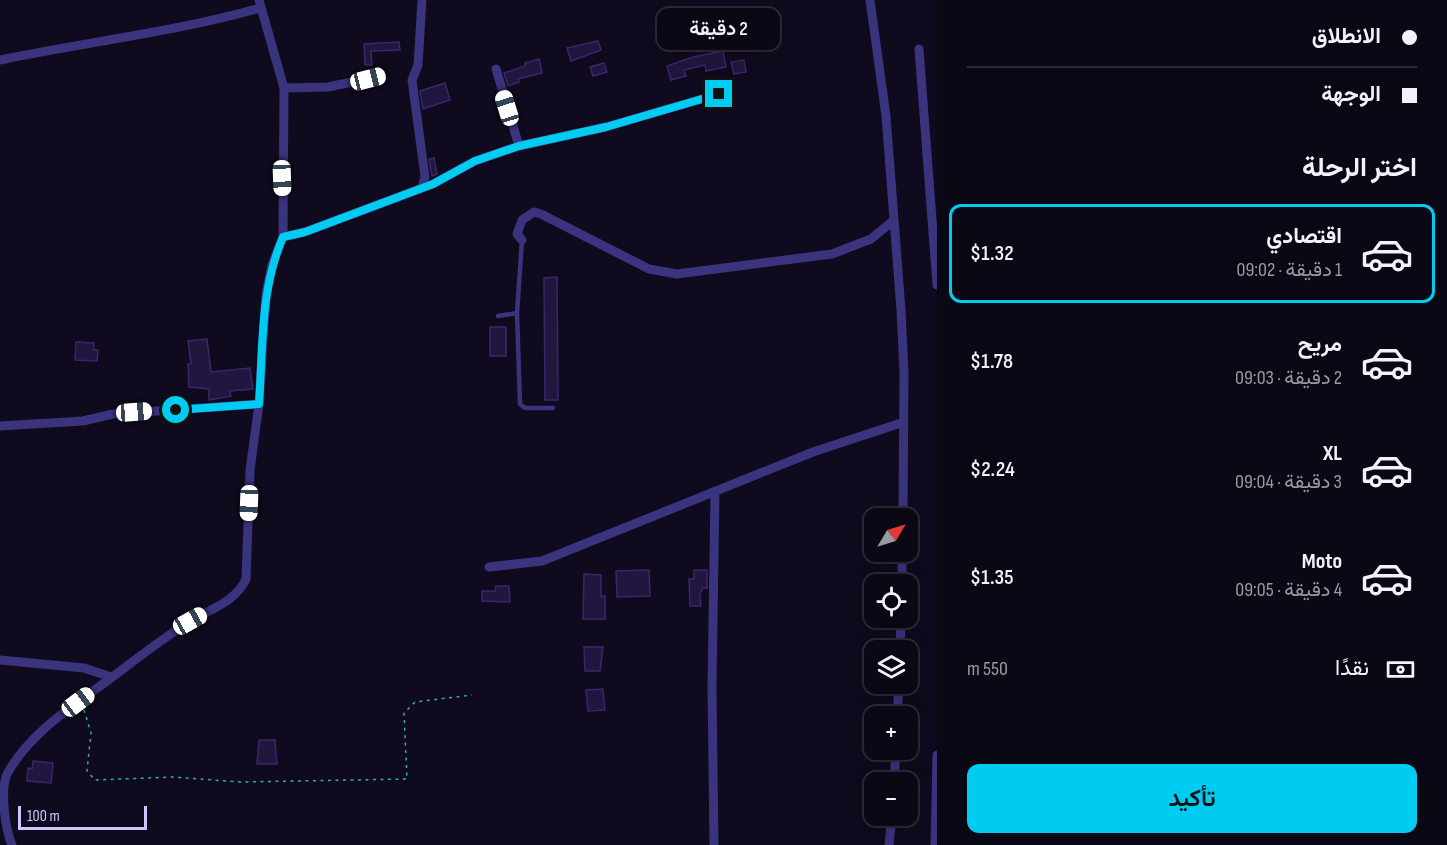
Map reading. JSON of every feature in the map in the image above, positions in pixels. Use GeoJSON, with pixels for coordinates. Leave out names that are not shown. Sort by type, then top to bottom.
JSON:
{"type":"FeatureCollection","features":[{"type":"Feature","properties":{"kind":"street"},"geometry":{"type":"LineString","coordinates":[[422,0],[418,65],[412,80],[425,177],[422,188]]}},
{"type":"Feature","properties":{"kind":"street"},"geometry":{"type":"LineString","coordinates":[[870,0],[881,68],[902,331],[903,508]]}},
{"type":"Feature","properties":{"kind":"street"},"geometry":{"type":"LineString","coordinates":[[0,60],[102,39],[200,25],[260,4],[284,88],[283,237],[272,265],[266,294],[259,404],[250,470],[247,565],[242,587],[226,601],[171,634],[78,702],[30,742],[5,776],[4,827],[12,845]]}},
{"type":"Feature","properties":{"kind":"street"},"geometry":{"type":"LineString","coordinates":[[919,49],[934,177],[937,285]]}},
{"type":"Feature","properties":{"kind":"street"},"geometry":{"type":"LineString","coordinates":[[496,69],[519,146]]}},
{"type":"Feature","properties":{"kind":"street"},"geometry":{"type":"LineString","coordinates":[[284,88],[328,87],[380,76]]}},
{"type":"Feature","properties":{"kind":"street"},"geometry":{"type":"LineString","coordinates":[[283,237],[305,232],[422,188],[475,161],[519,146],[606,127],[719,94]]}},
{"type":"Feature","properties":{"kind":"street"},"geometry":{"type":"LineString","coordinates":[[522,240],[517,234],[522,220],[534,212],[649,269],[677,274],[832,254],[871,239],[894,220]]}},
{"type":"Feature","properties":{"kind":"street"},"geometry":{"type":"LineString","coordinates":[[0,426],[83,421],[113,414],[259,404]]}},
{"type":"Feature","properties":{"kind":"street"},"geometry":{"type":"LineString","coordinates":[[489,567],[542,561],[813,452],[904,422]]}},
{"type":"Feature","properties":{"kind":"street"},"geometry":{"type":"LineString","coordinates":[[714,845],[712,688],[715,491]]}},
{"type":"Feature","properties":{"kind":"street"},"geometry":{"type":"LineString","coordinates":[[0,660],[84,668],[111,678]]}},
{"type":"Feature","properties":{"kind":"street"},"geometry":{"type":"LineString","coordinates":[[934,845],[937,755]]}},
{"type":"Feature","properties":{"kind":"street"},"geometry":{"type":"LineString","coordinates":[[889,845],[891,826]]}},
{"type":"Feature","properties":{"kind":"lane"},"geometry":{"type":"LineString","coordinates":[[522,240],[517,313],[520,404],[525,408],[553,408]]}},
{"type":"Feature","properties":{"kind":"lane"},"geometry":{"type":"LineString","coordinates":[[498,316],[517,313]]}},
{"type":"Feature","properties":{"kind":"path"},"geometry":{"type":"LineString","coordinates":[[78,702],[86,715],[91,733],[87,771],[95,780],[173,777],[240,782],[338,781],[406,779],[404,713],[415,702],[472,695]]}},
{"type":"Feature","properties":{"kind":"building"},"geometry":{"type":"Polygon","coordinates":[[[598,41],[601,50],[571,61],[567,48],[598,41]]]}},
{"type":"Feature","properties":{"kind":"building"},"geometry":{"type":"Polygon","coordinates":[[[399,42],[400,50],[371,51],[372,65],[365,65],[364,44],[399,42]]]}},
{"type":"Feature","properties":{"kind":"building"},"geometry":{"type":"Polygon","coordinates":[[[723,51],[726,67],[706,71],[705,65],[684,70],[686,76],[671,80],[667,66],[693,57],[723,51]]]}},
{"type":"Feature","properties":{"kind":"building"},"geometry":{"type":"Polygon","coordinates":[[[539,59],[542,73],[518,79],[519,82],[508,86],[504,73],[539,59]]]}},
{"type":"Feature","properties":{"kind":"building"},"geometry":{"type":"Polygon","coordinates":[[[744,60],[746,72],[734,74],[731,62],[744,60]]]}},
{"type":"Feature","properties":{"kind":"building"},"geometry":{"type":"Polygon","coordinates":[[[604,63],[607,72],[593,76],[590,67],[604,63]]]}},
{"type":"Feature","properties":{"kind":"building"},"geometry":{"type":"Polygon","coordinates":[[[445,83],[450,100],[423,109],[420,91],[445,83]]]}},
{"type":"Feature","properties":{"kind":"building"},"geometry":{"type":"Polygon","coordinates":[[[434,158],[437,174],[432,176],[429,159],[434,158]]]}},
{"type":"Feature","properties":{"kind":"building"},"geometry":{"type":"Polygon","coordinates":[[[557,277],[558,400],[545,400],[544,278],[557,277]]]}},
{"type":"Feature","properties":{"kind":"building"},"geometry":{"type":"Polygon","coordinates":[[[490,327],[506,327],[506,356],[490,356],[490,327]]]}},
{"type":"Feature","properties":{"kind":"building"},"geometry":{"type":"Polygon","coordinates":[[[207,339],[211,372],[250,368],[253,389],[230,391],[231,396],[209,400],[209,389],[189,387],[188,364],[191,364],[188,341],[207,339]]]}},
{"type":"Feature","properties":{"kind":"building"},"geometry":{"type":"Polygon","coordinates":[[[76,342],[94,343],[94,350],[98,350],[97,361],[75,360],[76,342]]]}},
{"type":"Feature","properties":{"kind":"building"},"geometry":{"type":"Polygon","coordinates":[[[649,570],[650,596],[617,597],[616,571],[649,570]]]}},
{"type":"Feature","properties":{"kind":"building"},"geometry":{"type":"Polygon","coordinates":[[[694,570],[707,570],[707,588],[703,588],[700,594],[701,606],[690,606],[689,579],[694,579],[694,570]]]}},
{"type":"Feature","properties":{"kind":"building"},"geometry":{"type":"Polygon","coordinates":[[[584,574],[601,575],[601,597],[605,596],[605,619],[583,619],[584,574]]]}},
{"type":"Feature","properties":{"kind":"building"},"geometry":{"type":"Polygon","coordinates":[[[496,586],[509,586],[510,602],[482,601],[482,591],[495,591],[496,586]]]}},
{"type":"Feature","properties":{"kind":"building"},"geometry":{"type":"Polygon","coordinates":[[[584,647],[603,647],[600,671],[585,671],[584,647]]]}},
{"type":"Feature","properties":{"kind":"building"},"geometry":{"type":"Polygon","coordinates":[[[603,689],[605,710],[588,711],[586,690],[603,689]]]}},
{"type":"Feature","properties":{"kind":"building"},"geometry":{"type":"Polygon","coordinates":[[[259,740],[275,740],[277,764],[257,764],[259,740]]]}},
{"type":"Feature","properties":{"kind":"building"},"geometry":{"type":"Polygon","coordinates":[[[33,761],[53,763],[51,783],[27,781],[28,768],[32,769],[33,761]]]}},
{"type":"Feature","properties":{"kind":"route"},"geometry":{"type":"LineString","coordinates":[[176,410],[259,404],[266,294],[272,265],[283,237],[295,236],[433,184],[475,161],[519,146],[606,127],[719,94]]}}]}
